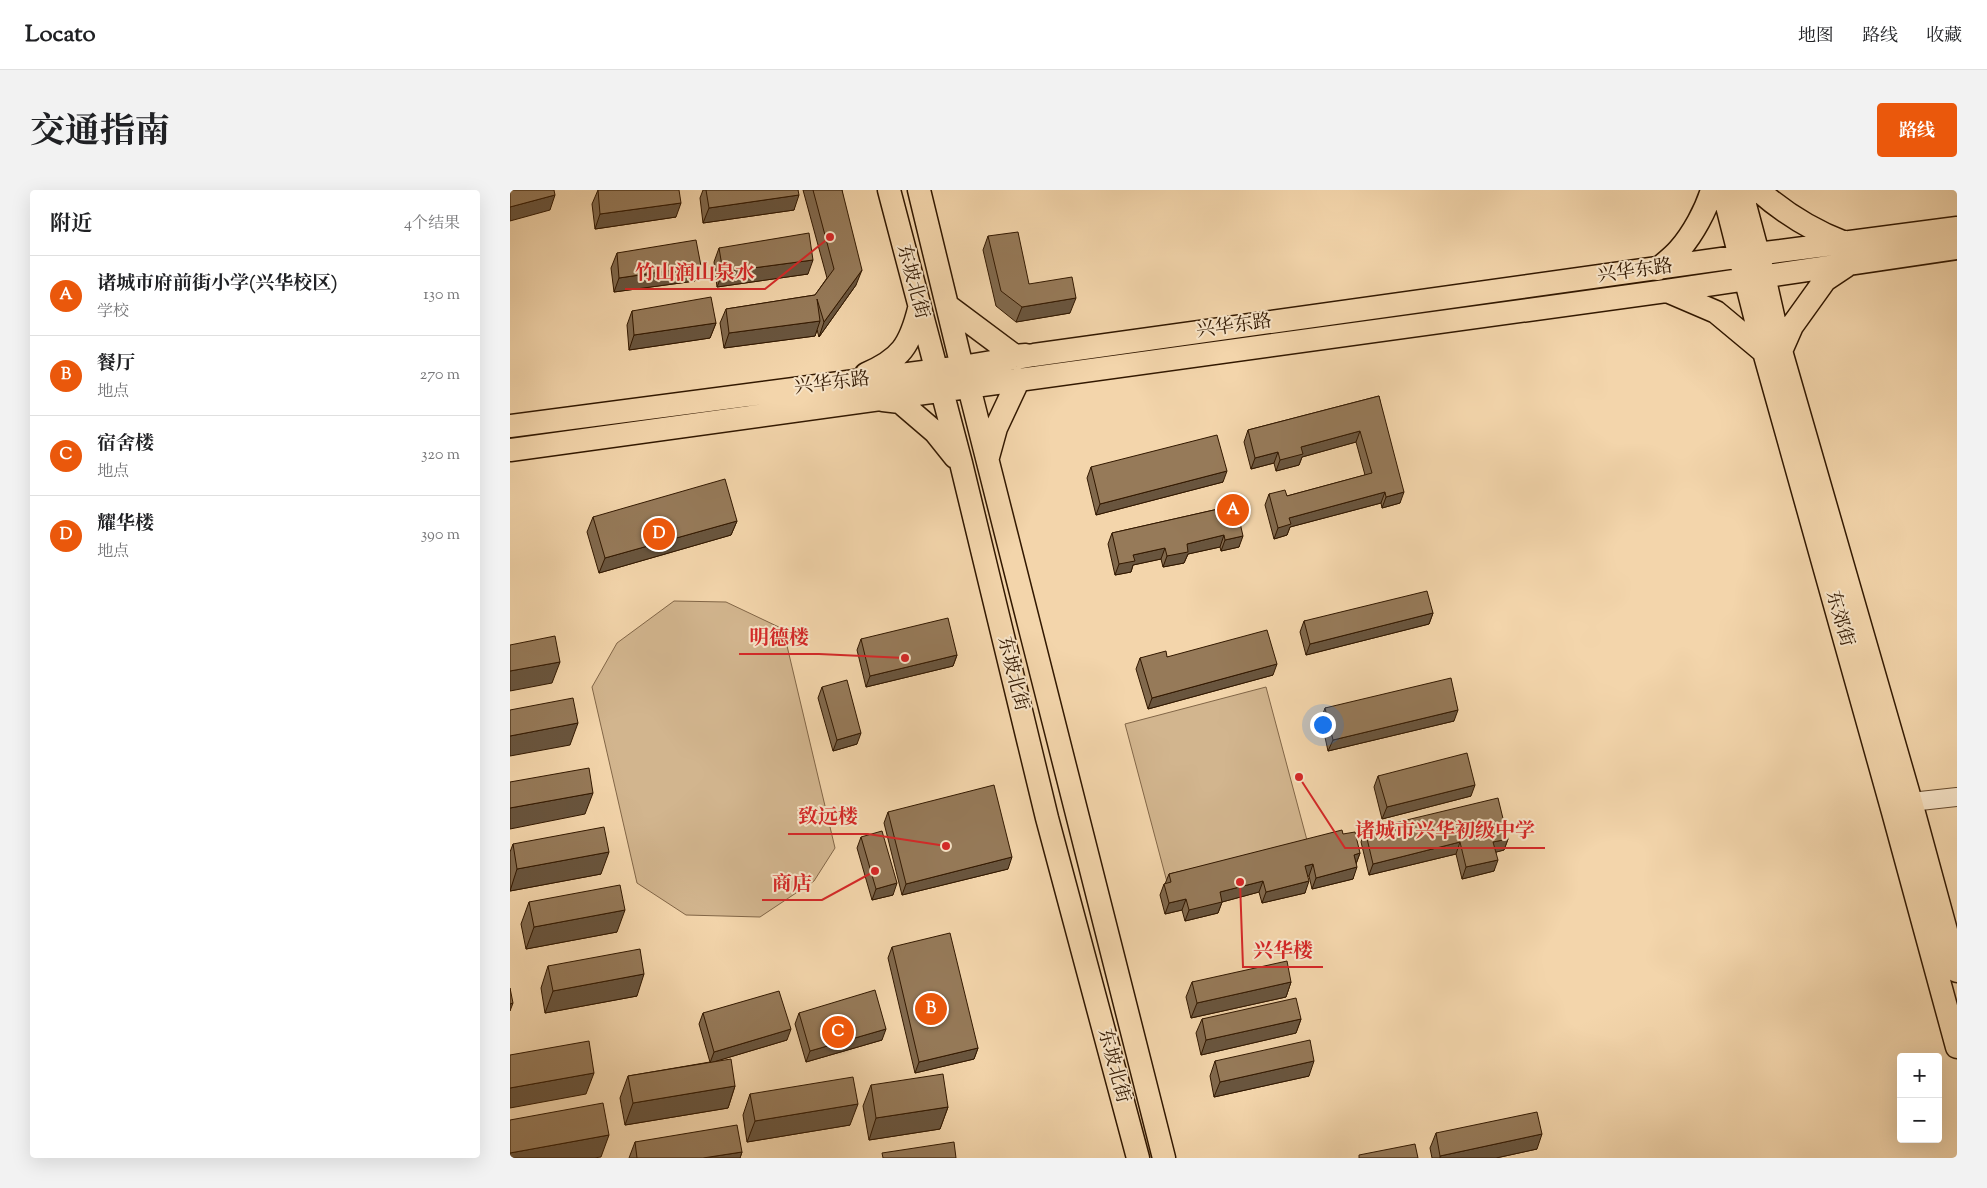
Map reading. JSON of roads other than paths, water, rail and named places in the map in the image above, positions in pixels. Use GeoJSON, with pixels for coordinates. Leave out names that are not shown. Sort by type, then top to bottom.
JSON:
{"type":"FeatureCollection","features":[{"type":"Feature","properties":{"kind":"main road","name":"东坡北街"},"geometry":{"type":"LineString","coordinates":[[889,190],[961,463],[1047,818],[1138,1158]]}},
{"type":"Feature","properties":{"kind":"main road","name":"东坡北街"},"geometry":{"type":"LineString","coordinates":[[919,190],[1164,1158]]}},
{"type":"Feature","properties":{"kind":"main road"},"geometry":{"type":"LineString","coordinates":[[1658,269],[1679,251],[1710,199],[1712,190]]}},
{"type":"Feature","properties":{"kind":"main road","name":"东郊街"},"geometry":{"type":"LineString","coordinates":[[1723,190],[1755,278],[1957,1047]]}},
{"type":"Feature","properties":{"kind":"main road","name":"东郊街"},"geometry":{"type":"LineString","coordinates":[[1740,190],[1748,255]]}},
{"type":"Feature","properties":{"kind":"main road"},"geometry":{"type":"LineString","coordinates":[[1758,190],[1774,204],[1822,234],[1848,254]]}},
{"type":"Feature","properties":{"kind":"main road","name":"兴华东路"},"geometry":{"type":"LineString","coordinates":[[510,426],[850,381],[939,380],[966,377],[1034,355],[1748,255],[1848,254],[1957,228]]}},
{"type":"Feature","properties":{"kind":"main road"},"geometry":{"type":"LineString","coordinates":[[966,377],[1018,379],[1755,278],[1848,254],[1957,248]]}},
{"type":"Feature","properties":{"kind":"main road"},"geometry":{"type":"LineString","coordinates":[[1666,291],[1716,312],[1773,351],[1825,280],[1848,254]]}},
{"type":"Feature","properties":{"kind":"main road"},"geometry":{"type":"LineString","coordinates":[[948,306],[1015,356],[1034,355]]}},
{"type":"Feature","properties":{"kind":"main road"},"geometry":{"type":"LineString","coordinates":[[850,381],[886,366],[905,348],[914,330],[919,309]]}},
{"type":"Feature","properties":{"kind":"main road","name":"东郊街"},"geometry":{"type":"LineString","coordinates":[[1773,351],[1911,802],[1957,971]]}},
{"type":"Feature","properties":{"kind":"main road"},"geometry":{"type":"LineString","coordinates":[[987,460],[996,428],[1018,379]]}},
{"type":"Feature","properties":{"kind":"main road"},"geometry":{"type":"LineString","coordinates":[[510,450],[874,399],[939,380]]}},
{"type":"Feature","properties":{"kind":"main road"},"geometry":{"type":"LineString","coordinates":[[874,399],[900,402],[935,432],[961,463]]}},
{"type":"Feature","properties":{"kind":"street"},"geometry":{"type":"LineString","coordinates":[[1911,802],[1957,796]]}},
{"type":"Feature","properties":{"kind":"place","name":"竹山润山泉水"},"geometry":{"type":"Point","coordinates":[830,237]}},
{"type":"Feature","properties":{"kind":"place","name":"诸城市府前街小学(兴华校区)"},"geometry":{"type":"Point","coordinates":[1233,510]}},
{"type":"Feature","properties":{"kind":"place","name":"耀华楼"},"geometry":{"type":"Point","coordinates":[659,534]}},
{"type":"Feature","properties":{"kind":"place","name":"明德楼"},"geometry":{"type":"Point","coordinates":[905,658]}},
{"type":"Feature","properties":{"kind":"place","name":"诸城市兴华初级中学"},"geometry":{"type":"Point","coordinates":[1299,777]}},
{"type":"Feature","properties":{"kind":"place","name":"致远楼"},"geometry":{"type":"Point","coordinates":[946,846]}},
{"type":"Feature","properties":{"kind":"place","name":"商店"},"geometry":{"type":"Point","coordinates":[875,871]}},
{"type":"Feature","properties":{"kind":"place","name":"兴华楼"},"geometry":{"type":"Point","coordinates":[1240,882]}},
{"type":"Feature","properties":{"kind":"place","name":"餐厅"},"geometry":{"type":"Point","coordinates":[931,1009]}},
{"type":"Feature","properties":{"kind":"place","name":"宿舍楼"},"geometry":{"type":"Point","coordinates":[838,1032]}}]}
